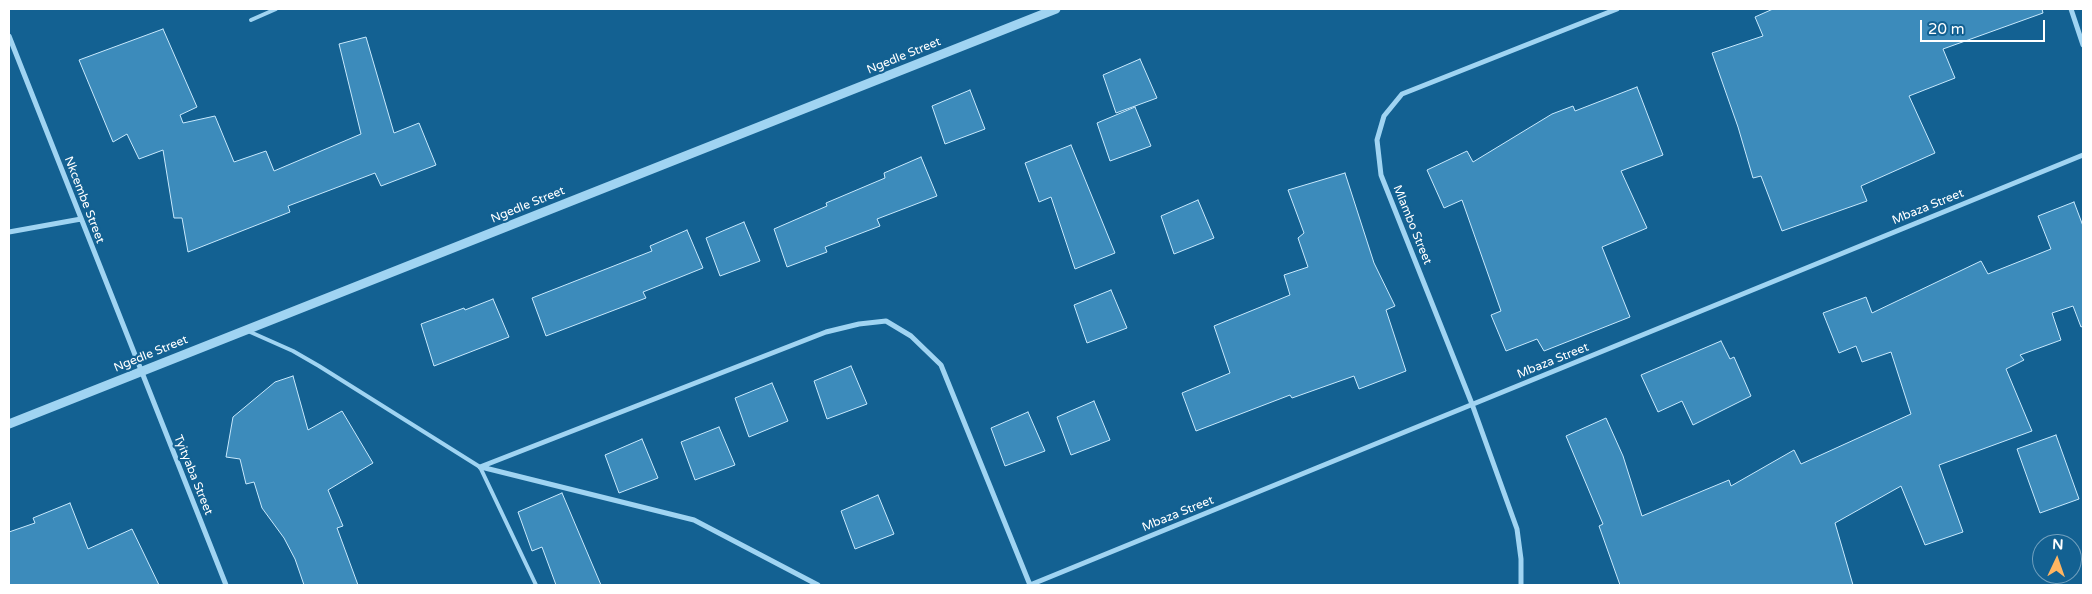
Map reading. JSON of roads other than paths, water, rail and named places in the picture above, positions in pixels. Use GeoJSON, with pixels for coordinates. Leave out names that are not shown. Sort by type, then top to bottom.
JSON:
{"type":"FeatureCollection","features":[{"type":"Feature","properties":{"kind":"street","name":"Ngedle Street"},"geometry":{"type":"LineString","coordinates":[[9,424],[1056,9]]}},
{"type":"Feature","properties":{"kind":"street","name":"Mlambo Street"},"geometry":{"type":"LineString","coordinates":[[1522,585],[1521,560],[1516,529],[1472,404],[1381,175],[1377,140],[1384,116],[1402,94],[1616,9]]}},
{"type":"Feature","properties":{"kind":"street"},"geometry":{"type":"LineString","coordinates":[[2071,9],[2083,45]]}},
{"type":"Feature","properties":{"kind":"street","name":"Nkcembe Street"},"geometry":{"type":"LineString","coordinates":[[9,36],[141,372]]}},
{"type":"Feature","properties":{"kind":"street","name":"Mbaza Street"},"geometry":{"type":"LineString","coordinates":[[1030,585],[2083,155]]}},
{"type":"Feature","properties":{"kind":"street"},"geometry":{"type":"LineString","coordinates":[[9,232],[81,219]]}},
{"type":"Feature","properties":{"kind":"street"},"geometry":{"type":"LineString","coordinates":[[480,467],[826,332],[859,324],[886,321],[912,336],[941,366],[1030,585]]}},
{"type":"Feature","properties":{"kind":"street","name":"Tyityaba Street"},"geometry":{"type":"LineString","coordinates":[[141,372],[226,585]]}},
{"type":"Feature","properties":{"kind":"street"},"geometry":{"type":"LineString","coordinates":[[480,467],[694,520],[818,585]]}},
{"type":"Feature","properties":{"kind":"lane"},"geometry":{"type":"LineString","coordinates":[[251,20],[276,9]]}},
{"type":"Feature","properties":{"kind":"lane"},"geometry":{"type":"LineString","coordinates":[[246,330],[293,351],[319,366],[480,467],[536,585]]}}]}
